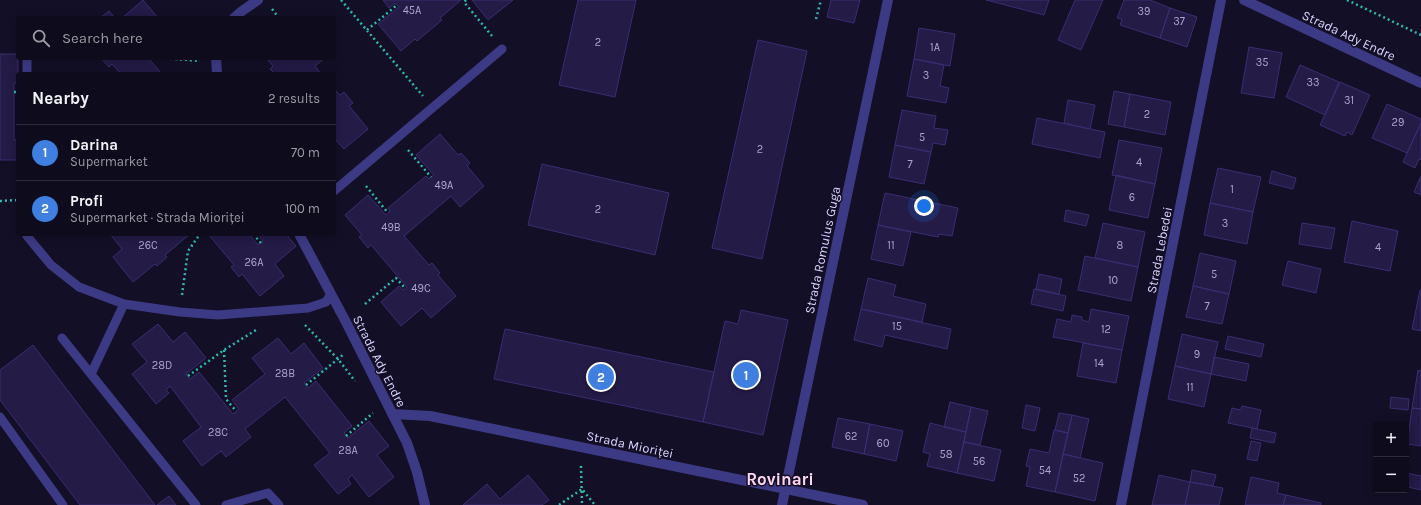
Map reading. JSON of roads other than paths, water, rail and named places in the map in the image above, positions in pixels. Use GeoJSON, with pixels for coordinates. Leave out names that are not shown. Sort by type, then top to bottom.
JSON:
{"type":"FeatureCollection","features":[{"type":"Feature","properties":{"kind":"street"},"geometry":{"type":"LineString","coordinates":[[236,16],[258,0]]}},
{"type":"Feature","properties":{"kind":"street","name":"Strada Romulus Guga"},"geometry":{"type":"LineString","coordinates":[[782,505],[888,0]]}},
{"type":"Feature","properties":{"kind":"street","name":"Strada Lebedei"},"geometry":{"type":"LineString","coordinates":[[1121,505],[1221,0]]}},
{"type":"Feature","properties":{"kind":"street","name":"Strada Ady Endre"},"geometry":{"type":"LineString","coordinates":[[1244,0],[1421,83]]}},
{"type":"Feature","properties":{"kind":"street"},"geometry":{"type":"LineString","coordinates":[[216,60],[217,72]]}},
{"type":"Feature","properties":{"kind":"street","name":"Strada Ady Endre"},"geometry":{"type":"LineString","coordinates":[[300,236],[407,443],[417,472],[425,505]]}},
{"type":"Feature","properties":{"kind":"street","name":"Strada Mioriței"},"geometry":{"type":"LineString","coordinates":[[392,414],[430,416],[863,505]]}},
{"type":"Feature","properties":{"kind":"lane"},"geometry":{"type":"LineString","coordinates":[[336,189],[502,49]]}},
{"type":"Feature","properties":{"kind":"lane"},"geometry":{"type":"LineString","coordinates":[[27,72],[28,60]]}},
{"type":"Feature","properties":{"kind":"lane"},"geometry":{"type":"LineString","coordinates":[[29,236],[51,265],[79,287],[124,304],[180,312],[218,315],[308,308],[326,302],[331,294]]}},
{"type":"Feature","properties":{"kind":"lane"},"geometry":{"type":"LineString","coordinates":[[90,374],[124,304]]}},
{"type":"Feature","properties":{"kind":"lane"},"geometry":{"type":"LineString","coordinates":[[62,338],[196,505]]}},
{"type":"Feature","properties":{"kind":"lane"},"geometry":{"type":"LineString","coordinates":[[0,416],[63,505]]}},
{"type":"Feature","properties":{"kind":"lane"},"geometry":{"type":"LineString","coordinates":[[226,505],[268,493],[279,505]]}},
{"type":"Feature","properties":{"kind":"place","name":"Darina"},"geometry":{"type":"Point","coordinates":[746,375]}},
{"type":"Feature","properties":{"kind":"place","name":"Profi"},"geometry":{"type":"Point","coordinates":[601,377]}},
{"type":"Feature","properties":{"kind":"district","name":"Rovinari"},"geometry":{"type":"Point","coordinates":[780,479]}}]}
